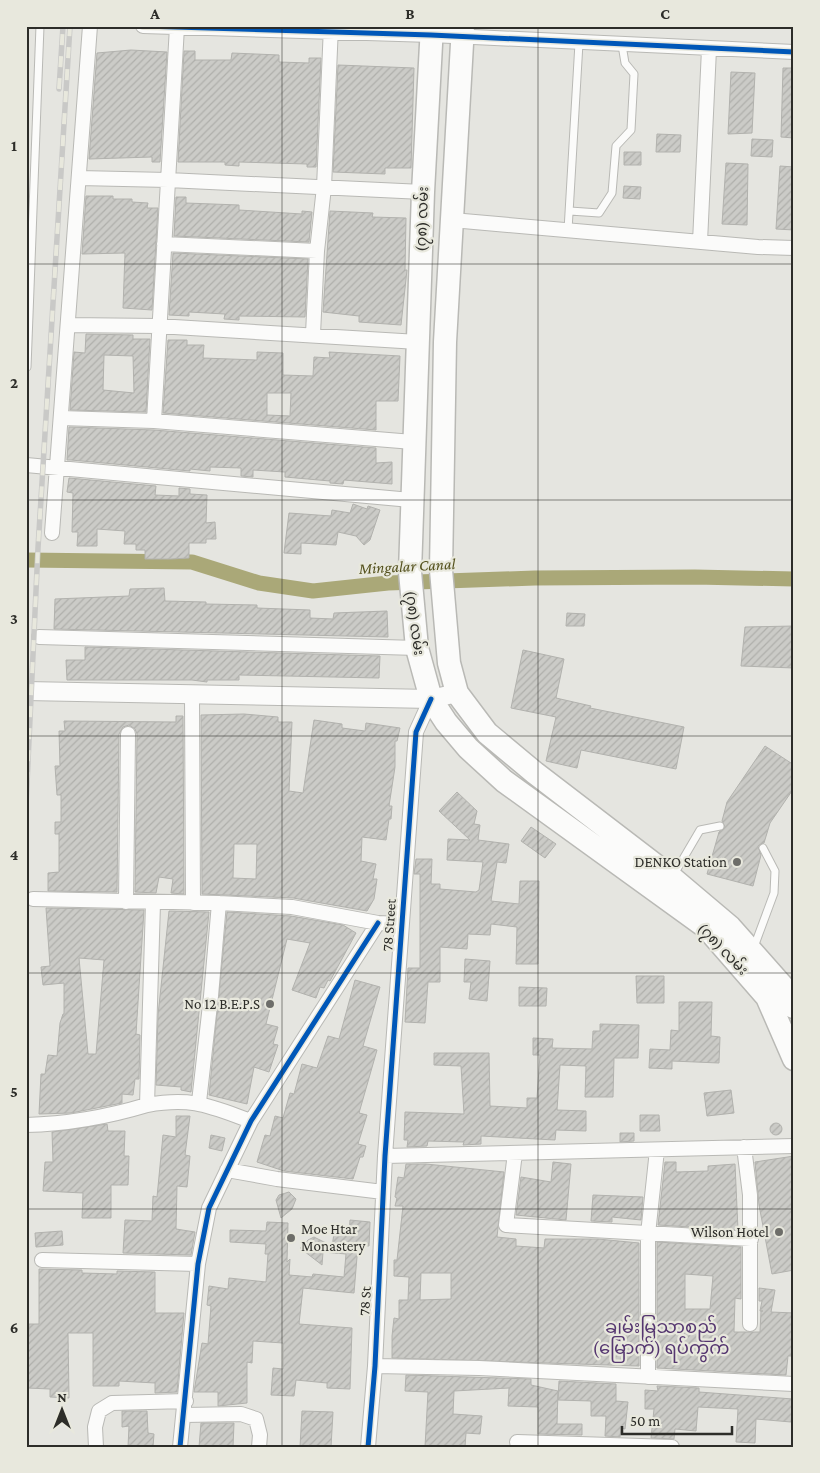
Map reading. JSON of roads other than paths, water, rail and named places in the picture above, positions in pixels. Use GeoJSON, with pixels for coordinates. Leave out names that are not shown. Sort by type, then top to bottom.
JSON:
{"type":"FeatureCollection","features":[{"type":"Feature","properties":{"kind":"main road","name":"(၇၈) လမ်း"},"geometry":{"type":"LineString","coordinates":[[431,31],[413,442],[410,572],[417,648],[431,699],[446,722],[468,748],[504,781],[706,928],[768,996],[794,1060]]}},
{"type":"Feature","properties":{"kind":"main road","name":"(၇၈) လမ်း"},"geometry":{"type":"LineString","coordinates":[[463,32],[445,342],[441,570],[449,663],[457,693],[487,733],[534,773],[672,878],[730,927],[782,981],[794,1007]]}},
{"type":"Feature","properties":{"kind":"street"},"geometry":{"type":"LineString","coordinates":[[52,533],[90,26]]}},
{"type":"Feature","properties":{"kind":"street"},"geometry":{"type":"LineString","coordinates":[[142,26],[463,32],[579,43],[794,52]]}},
{"type":"Feature","properties":{"kind":"street"},"geometry":{"type":"LineString","coordinates":[[154,422],[158,326],[177,27]]}},
{"type":"Feature","properties":{"kind":"street"},"geometry":{"type":"LineString","coordinates":[[313,334],[317,251],[324,187],[330,29]]}},
{"type":"Feature","properties":{"kind":"street"},"geometry":{"type":"LineString","coordinates":[[700,242],[709,48]]}},
{"type":"Feature","properties":{"kind":"street"},"geometry":{"type":"LineString","coordinates":[[78,178],[168,180],[423,192]]}},
{"type":"Feature","properties":{"kind":"street"},"geometry":{"type":"LineString","coordinates":[[452,220],[700,242],[794,248]]}},
{"type":"Feature","properties":{"kind":"street"},"geometry":{"type":"LineString","coordinates":[[164,244],[317,251]]}},
{"type":"Feature","properties":{"kind":"street"},"geometry":{"type":"LineString","coordinates":[[68,325],[158,326],[313,334],[418,342]]}},
{"type":"Feature","properties":{"kind":"street"},"geometry":{"type":"LineString","coordinates":[[61,418],[154,422],[413,442]]}},
{"type":"Feature","properties":{"kind":"street"},"geometry":{"type":"LineString","coordinates":[[26,465],[411,500]]}},
{"type":"Feature","properties":{"kind":"street"},"geometry":{"type":"LineString","coordinates":[[39,637],[417,648]]}},
{"type":"Feature","properties":{"kind":"street"},"geometry":{"type":"LineString","coordinates":[[26,691],[192,696],[431,699],[457,693]]}},
{"type":"Feature","properties":{"kind":"street"},"geometry":{"type":"LineString","coordinates":[[192,696],[193,902]]}},
{"type":"Feature","properties":{"kind":"street","name":"78 Street"},"geometry":{"type":"LineString","coordinates":[[385,1156],[416,732],[431,699]]}},
{"type":"Feature","properties":{"kind":"street"},"geometry":{"type":"LineString","coordinates":[[126,902],[128,734]]}},
{"type":"Feature","properties":{"kind":"street"},"geometry":{"type":"LineString","coordinates":[[33,899],[153,903],[193,902],[292,907],[378,923],[401,924]]}},
{"type":"Feature","properties":{"kind":"street"},"geometry":{"type":"LineString","coordinates":[[147,1105],[153,903]]}},
{"type":"Feature","properties":{"kind":"street"},"geometry":{"type":"LineString","coordinates":[[199,1102],[212,996],[219,903]]}},
{"type":"Feature","properties":{"kind":"street"},"geometry":{"type":"LineString","coordinates":[[180,1447],[198,1264],[209,1208],[251,1121],[378,923]]}},
{"type":"Feature","properties":{"kind":"street"},"geometry":{"type":"LineString","coordinates":[[26,1125],[84,1121],[109,1117],[147,1105],[174,1100],[199,1102],[251,1121]]}},
{"type":"Feature","properties":{"kind":"street"},"geometry":{"type":"LineString","coordinates":[[385,1156],[794,1146]]}},
{"type":"Feature","properties":{"kind":"street"},"geometry":{"type":"LineString","coordinates":[[744,1147],[750,1195],[750,1324]]}},
{"type":"Feature","properties":{"kind":"street"},"geometry":{"type":"LineString","coordinates":[[648,1377],[648,1234],[658,1150]]}},
{"type":"Feature","properties":{"kind":"street"},"geometry":{"type":"LineString","coordinates":[[515,1153],[506,1225],[751,1239]]}},
{"type":"Feature","properties":{"kind":"street","name":"78 St"},"geometry":{"type":"LineString","coordinates":[[368,1447],[375,1366],[385,1156]]}},
{"type":"Feature","properties":{"kind":"street"},"geometry":{"type":"LineString","coordinates":[[226,1170],[277,1179],[383,1192]]}},
{"type":"Feature","properties":{"kind":"street"},"geometry":{"type":"LineString","coordinates":[[42,1260],[198,1264]]}},
{"type":"Feature","properties":{"kind":"street"},"geometry":{"type":"LineString","coordinates":[[375,1366],[480,1368],[794,1384]]}},
{"type":"Feature","properties":{"kind":"street"},"geometry":{"type":"LineString","coordinates":[[96,1447],[95,1427],[99,1412],[112,1403],[241,1414],[256,1420],[260,1435],[259,1447]]}},
{"type":"Feature","properties":{"kind":"street"},"geometry":{"type":"LineString","coordinates":[[517,1442],[672,1447]]}},
{"type":"Feature","properties":{"kind":"lane"},"geometry":{"type":"LineString","coordinates":[[27,367],[40,26]]}},
{"type":"Feature","properties":{"kind":"lane"},"geometry":{"type":"LineString","coordinates":[[568,230],[579,43]]}},
{"type":"Feature","properties":{"kind":"lane"},"geometry":{"type":"LineString","coordinates":[[570,211],[599,213],[612,193],[616,146],[631,130],[634,74],[625,63],[622,45]]}},
{"type":"Feature","properties":{"kind":"lane"},"geometry":{"type":"LineString","coordinates":[[672,878],[700,830],[720,826]]}},
{"type":"Feature","properties":{"kind":"lane"},"geometry":{"type":"LineString","coordinates":[[752,952],[774,893],[775,871],[763,848]]}},
{"type":"Feature","properties":{"kind":"waterway","name":"Mingalar Canal"},"geometry":{"type":"LineString","coordinates":[[26,560],[192,562],[259,583],[313,591],[388,583],[535,578],[695,577],[794,579]]}},
{"type":"Feature","properties":{"kind":"railway"},"geometry":{"type":"LineString","coordinates":[[59,89],[63,26]]}},
{"type":"Feature","properties":{"kind":"railway"},"geometry":{"type":"LineString","coordinates":[[26,805],[38,548],[70,26]]}},
{"type":"Feature","properties":{"kind":"place","name":"DENKO Station"},"geometry":{"type":"Point","coordinates":[737,862]}},
{"type":"Feature","properties":{"kind":"place","name":"No 12 B.E.P.S"},"geometry":{"type":"Point","coordinates":[270,1004]}},
{"type":"Feature","properties":{"kind":"place","name":"Wilson Hotel"},"geometry":{"type":"Point","coordinates":[779,1232]}},
{"type":"Feature","properties":{"kind":"place","name":"Moe Htar Monastery"},"geometry":{"type":"Point","coordinates":[291,1238]}},
{"type":"Feature","properties":{"kind":"district","name":"ချမ်းမြသာစည် (မြောက်) ရပ်ကွက်"},"geometry":{"type":"Point","coordinates":[661,1337]}}]}
